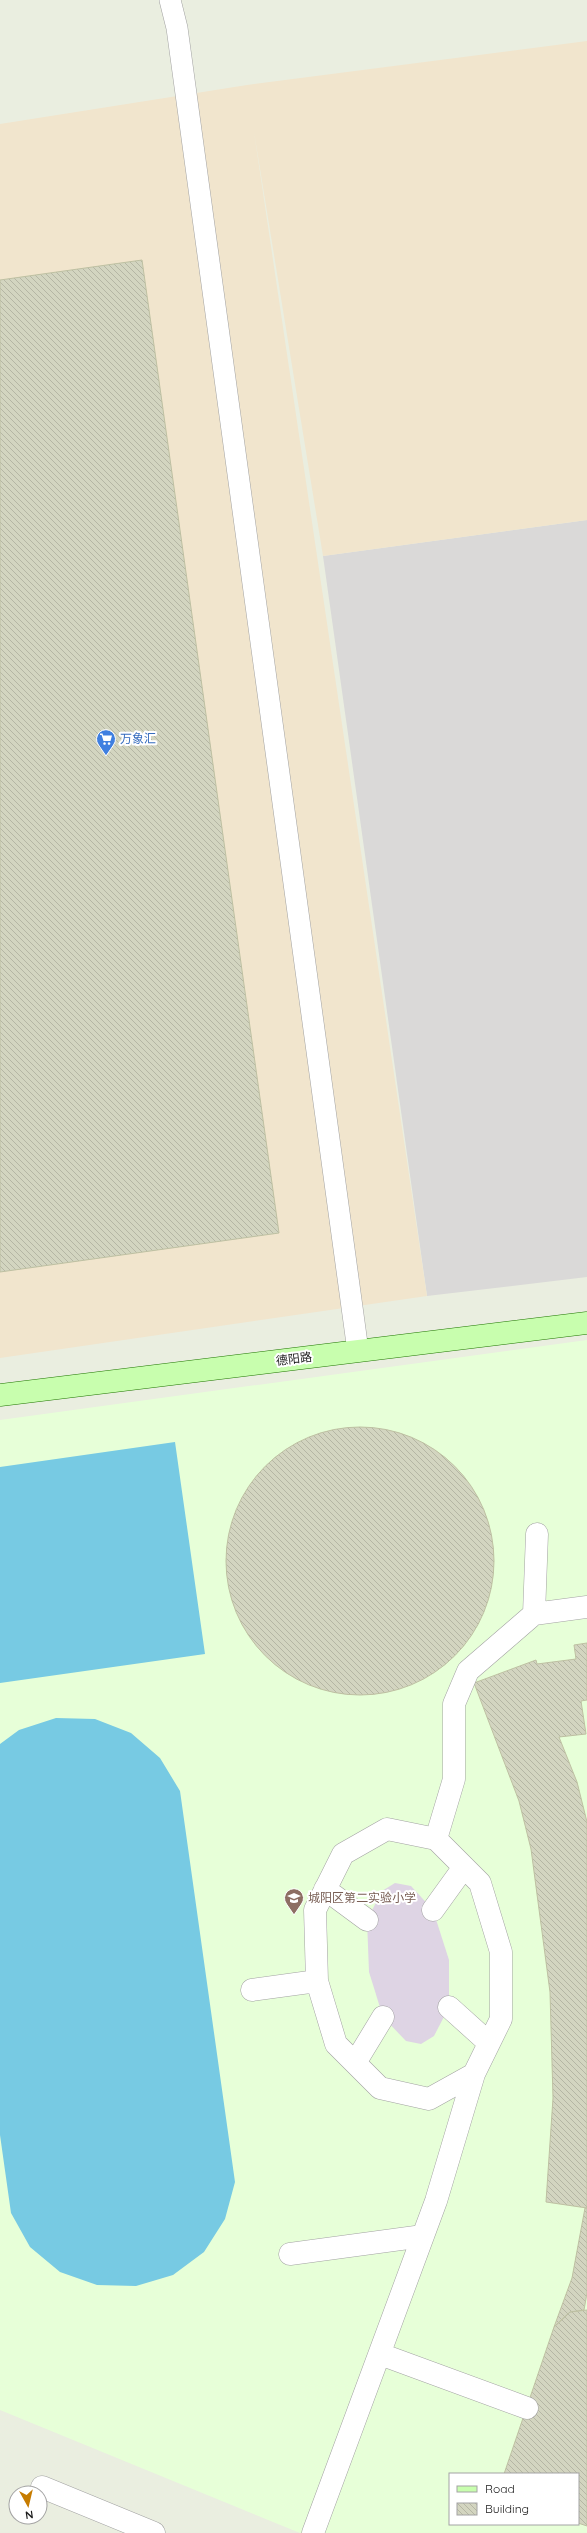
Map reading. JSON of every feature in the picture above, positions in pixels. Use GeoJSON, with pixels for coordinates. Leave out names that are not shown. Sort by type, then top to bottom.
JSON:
{"type":"FeatureCollection","features":[{"type":"Feature","properties":{"kind":"street","name":"德阳路"},"geometry":{"type":"LineString","coordinates":[[0,1395],[587,1323]]}},
{"type":"Feature","properties":{"kind":"street"},"geometry":{"type":"LineString","coordinates":[[534,1614],[537,1534]]}},
{"type":"Feature","properties":{"kind":"street"},"geometry":{"type":"LineString","coordinates":[[436,1839],[454,1779],[454,1704],[468,1671],[534,1614],[587,1607]]}},
{"type":"Feature","properties":{"kind":"street"},"geometry":{"type":"LineString","coordinates":[[313,2533],[424,2236],[474,2074],[502,2019],[500,1952],[480,1883],[436,1839],[387,1829],[343,1854],[324,1889],[315,1910],[318,1981],[336,2044],[380,2088],[429,2099],[474,2074]]}},
{"type":"Feature","properties":{"kind":"street"},"geometry":{"type":"LineString","coordinates":[[433,1910],[464,1867]]}},
{"type":"Feature","properties":{"kind":"street"},"geometry":{"type":"LineString","coordinates":[[324,1889],[367,1920]]}},
{"type":"Feature","properties":{"kind":"street"},"geometry":{"type":"LineString","coordinates":[[252,1990],[318,1981]]}},
{"type":"Feature","properties":{"kind":"street"},"geometry":{"type":"LineString","coordinates":[[449,2007],[489,2043]]}},
{"type":"Feature","properties":{"kind":"street"},"geometry":{"type":"LineString","coordinates":[[355,2063],[383,2017]]}},
{"type":"Feature","properties":{"kind":"street"},"geometry":{"type":"LineString","coordinates":[[290,2254],[424,2236]]}},
{"type":"Feature","properties":{"kind":"street"},"geometry":{"type":"LineString","coordinates":[[380,2354],[527,2408]]}},
{"type":"Feature","properties":{"kind":"street"},"geometry":{"type":"LineString","coordinates":[[48,2489],[154,2533]]}},
{"type":"Feature","properties":{"kind":"lane"},"geometry":{"type":"LineString","coordinates":[[170,0],[177,28],[358,1351]]}},
{"type":"Feature","properties":{"kind":"shaded area"},"geometry":{"type":"Polygon","coordinates":[[[587,41],[587,520],[323,556],[254,132],[427,1296],[0,1358],[0,124],[247,85],[587,41]]]}},
{"type":"Feature","properties":{"kind":"shaded area"},"geometry":{"type":"Polygon","coordinates":[[[587,520],[587,1277],[427,1296],[323,556],[587,520]]]}},
{"type":"Feature","properties":{"kind":"shaded area","name":"城阳区第二实验小学"},"geometry":{"type":"Polygon","coordinates":[[[587,1340],[587,2533],[300,2533],[0,2410],[0,1420],[587,1340]]]}},
{"type":"Feature","properties":{"kind":"shaded area"},"geometry":{"type":"Polygon","coordinates":[[[175,1442],[205,1654],[0,1683],[0,1467],[175,1442]]]}},
{"type":"Feature","properties":{"kind":"shaded area"},"geometry":{"type":"Polygon","coordinates":[[[56,1718],[95,1719],[131,1733],[160,1758],[180,1791],[235,2182],[225,2219],[204,2252],[173,2275],[136,2286],[97,2285],[60,2272],[30,2247],[11,2213],[0,2135],[0,1744],[19,1730],[56,1718]]]}},
{"type":"Feature","properties":{"kind":"shaded area"},"geometry":{"type":"Polygon","coordinates":[[[395,1883],[411,1886],[433,1910],[449,1960],[449,2007],[434,2036],[421,2044],[406,2041],[383,2017],[369,1972],[367,1920],[382,1891],[395,1883]]]}},
{"type":"Feature","properties":{"kind":"building","name":"万象汇"},"geometry":{"type":"Polygon","coordinates":[[[142,260],[279,1233],[0,1272],[0,280],[142,260]]]}},
{"type":"Feature","properties":{"kind":"building"},"geometry":{"type":"Polygon","coordinates":[[[360,1427],[386,1430],[411,1437],[445,1457],[455,1466],[464,1476],[484,1510],[491,1535],[494,1561],[491,1587],[484,1612],[464,1646],[455,1656],[445,1665],[411,1685],[386,1692],[360,1695],[334,1692],[309,1685],[275,1665],[265,1656],[256,1646],[236,1612],[229,1587],[226,1561],[229,1535],[236,1510],[256,1476],[265,1466],[275,1457],[309,1437],[334,1430],[360,1427]]]}},
{"type":"Feature","properties":{"kind":"building"},"geometry":{"type":"Polygon","coordinates":[[[587,1643],[587,1700],[581,1701],[586,1734],[559,1737],[577,1782],[587,1822],[587,2208],[546,2202],[553,2098],[550,1992],[531,1849],[519,1801],[474,1683],[536,1660],[537,1664],[576,1659],[574,1645],[587,1643]]]}},
{"type":"Feature","properties":{"kind":"building"},"geometry":{"type":"Polygon","coordinates":[[[585,2208],[587,2208],[587,2293],[584,2310],[570,2312],[554,2327],[572,2278],[585,2208]]]}},
{"type":"Feature","properties":{"kind":"building"},"geometry":{"type":"Polygon","coordinates":[[[587,2310],[587,2526],[579,2523],[579,2473],[504,2473],[554,2327],[570,2312],[587,2310]]]}},
{"type":"Feature","properties":{"kind":"place","name":"万象汇"},"geometry":{"type":"Point","coordinates":[106,756]}},
{"type":"Feature","properties":{"kind":"place","name":"城阳区第二实验小学"},"geometry":{"type":"Point","coordinates":[294,1915]}}]}
